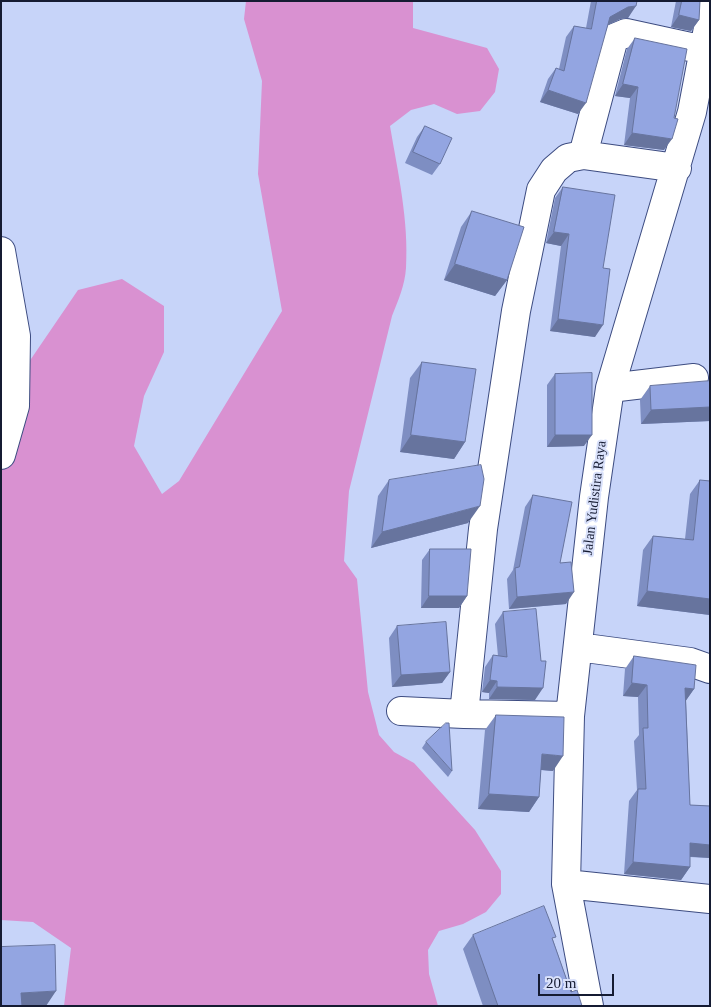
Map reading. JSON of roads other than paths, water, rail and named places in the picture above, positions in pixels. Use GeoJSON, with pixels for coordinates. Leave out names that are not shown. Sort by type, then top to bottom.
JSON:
{"type":"FeatureCollection","features":[{"type":"Feature","properties":{"kind":"street"},"geometry":{"type":"LineString","coordinates":[[583,155],[614,38],[626,33],[708,27]]}},
{"type":"Feature","properties":{"kind":"street","name":"Jalan Yudistira Raya"},"geometry":{"type":"LineString","coordinates":[[589,1006],[566,884],[570,716],[578,647],[610,388],[677,168],[692,112],[708,27]]}},
{"type":"Feature","properties":{"kind":"street"},"geometry":{"type":"LineString","coordinates":[[464,714],[483,529],[516,312],[541,190],[554,170],[568,158],[583,155],[677,168]]}},
{"type":"Feature","properties":{"kind":"street"},"geometry":{"type":"LineString","coordinates":[[1,251],[16,336],[14,406],[1,455]]}},
{"type":"Feature","properties":{"kind":"street"},"geometry":{"type":"LineString","coordinates":[[610,388],[694,378]]}},
{"type":"Feature","properties":{"kind":"street"},"geometry":{"type":"LineString","coordinates":[[578,647],[690,662],[710,669]]}},
{"type":"Feature","properties":{"kind":"street"},"geometry":{"type":"LineString","coordinates":[[401,711],[570,716]]}},
{"type":"Feature","properties":{"kind":"street"},"geometry":{"type":"LineString","coordinates":[[566,884],[710,899]]}}]}
